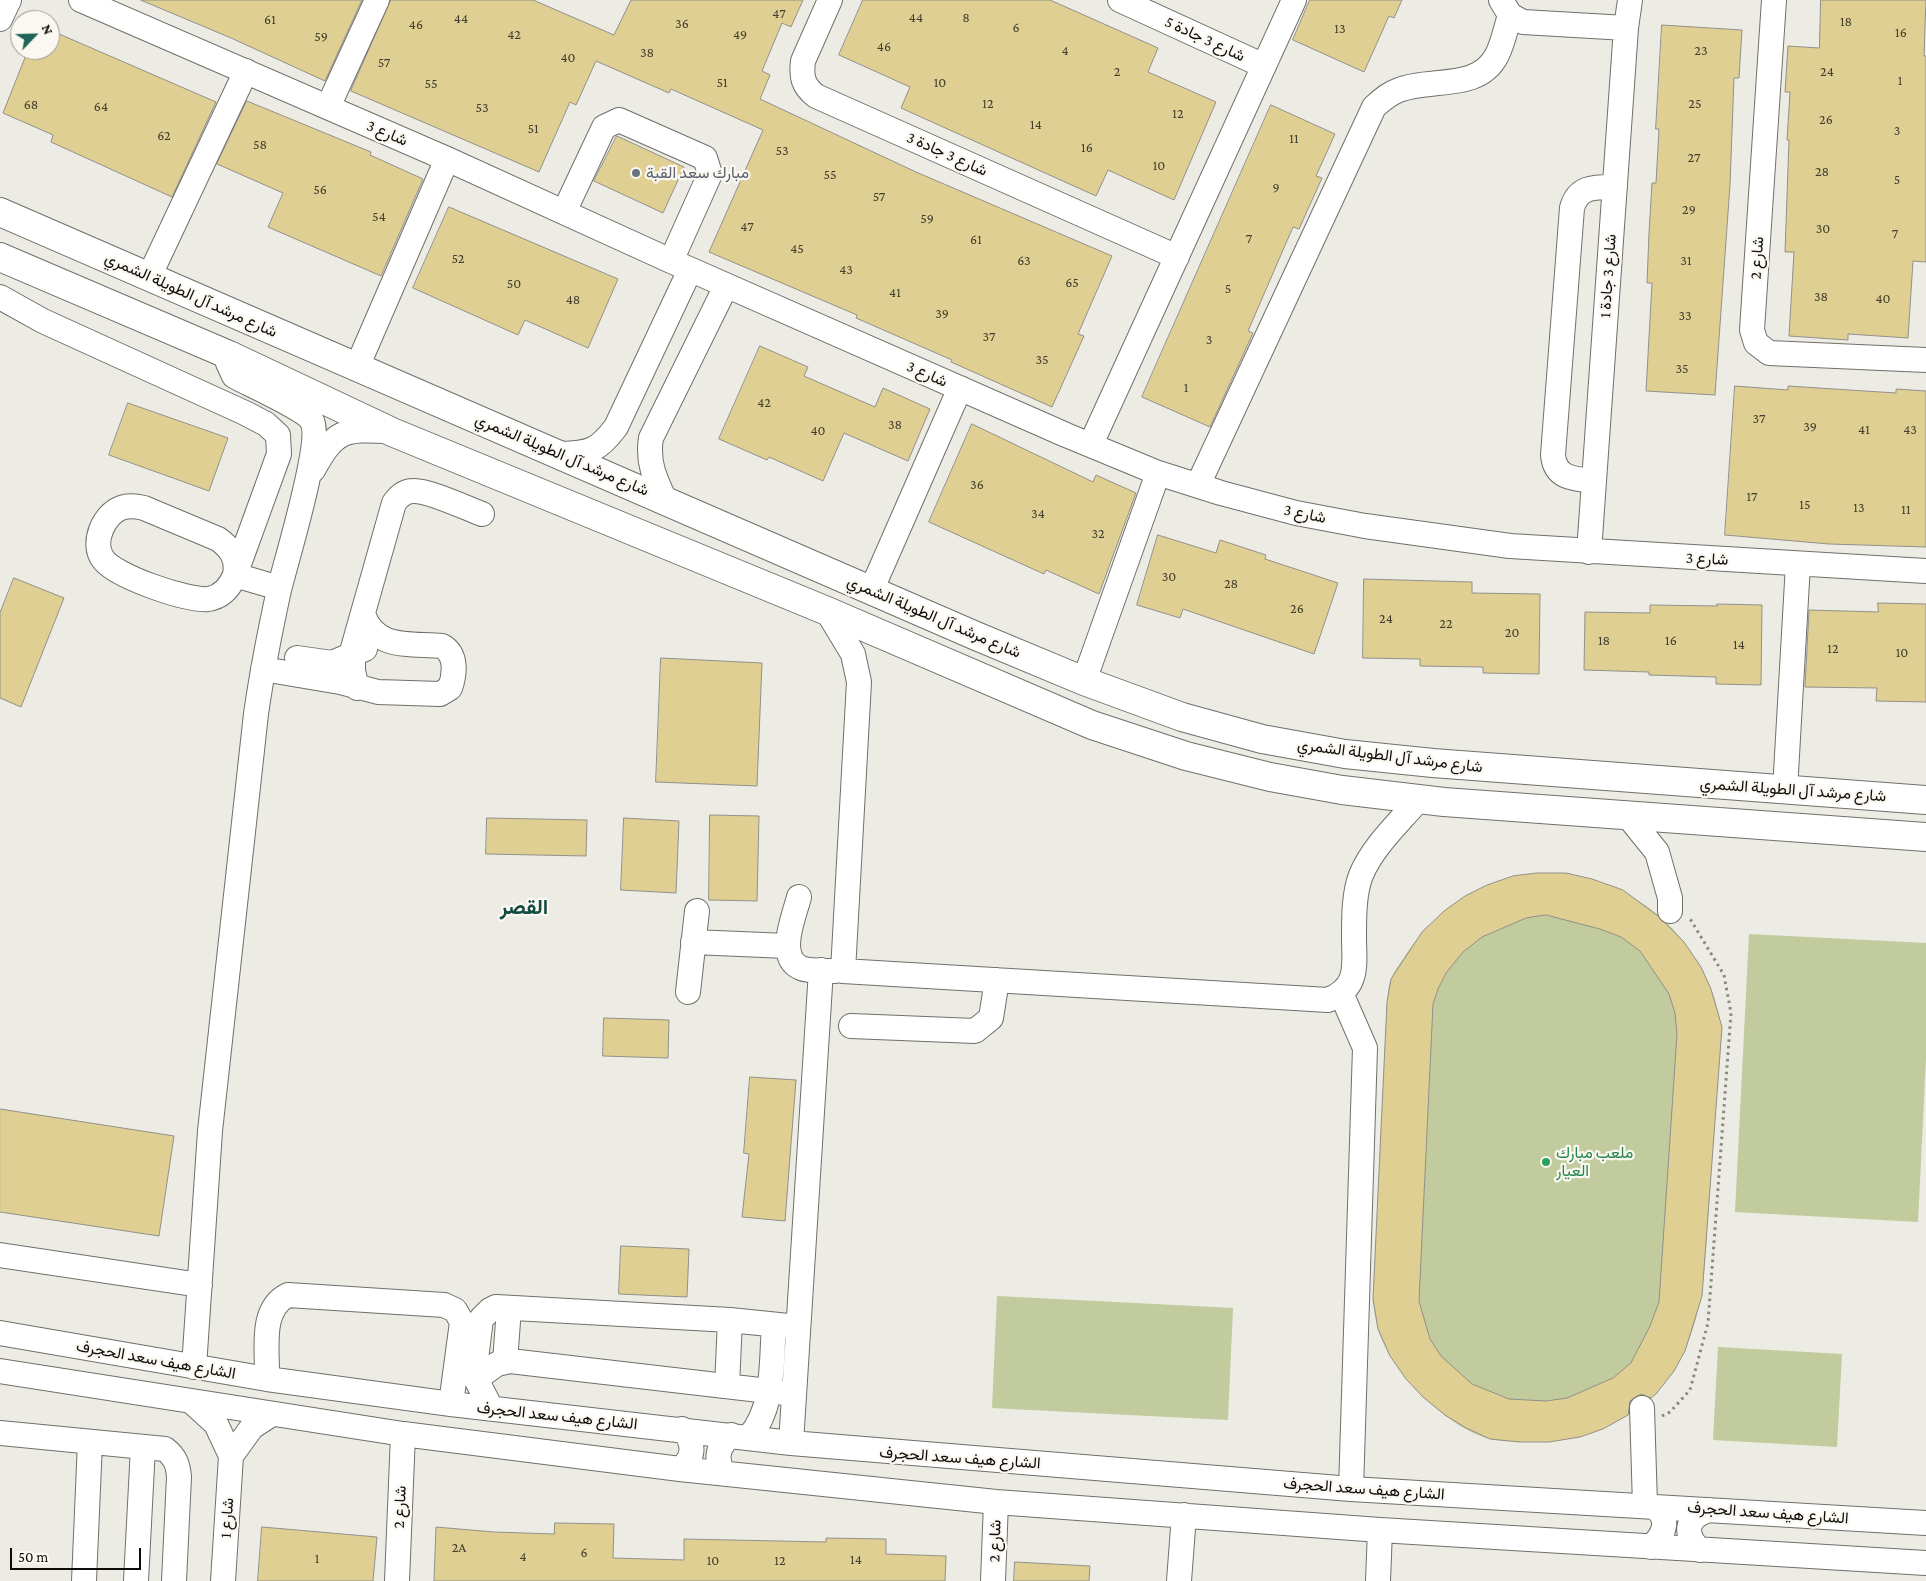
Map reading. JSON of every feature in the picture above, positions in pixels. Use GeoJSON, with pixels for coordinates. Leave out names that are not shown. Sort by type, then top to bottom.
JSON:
{"type":"FeatureCollection","features":[{"type":"Feature","properties":{"kind":"main road","name":"شارع مرشد آل الطويلة الشمري"},"geometry":{"type":"LineString","coordinates":[[0,212],[561,454],[928,616],[1084,681],[1182,718],[1262,739],[1345,754],[1677,782],[1926,800]]}},
{"type":"Feature","properties":{"kind":"main road"},"geometry":{"type":"LineString","coordinates":[[0,257],[219,351],[392,432],[827,611],[1092,725],[1186,756],[1270,777],[1342,790],[1419,799],[1926,837]]}},
{"type":"Feature","properties":{"kind":"main road"},"geometry":{"type":"LineString","coordinates":[[219,351],[205,337],[210,327],[220,324],[309,362],[332,367],[357,367]]}},
{"type":"Feature","properties":{"kind":"main road"},"geometry":{"type":"LineString","coordinates":[[827,611],[857,616],[906,638],[914,637],[924,629],[928,616]]}},
{"type":"Feature","properties":{"kind":"main road"},"geometry":{"type":"LineString","coordinates":[[1621,814],[1630,804],[1681,803],[1685,800],[1687,791],[1682,783],[1677,782]]}},
{"type":"Feature","properties":{"kind":"main road"},"geometry":{"type":"LineString","coordinates":[[1724,822],[1724,812],[1729,805],[1773,804],[1781,799],[1785,790]]}},
{"type":"Feature","properties":{"kind":"street"},"geometry":{"type":"LineString","coordinates":[[0,19],[9,0]]}},
{"type":"Feature","properties":{"kind":"street","name":"شارع 3"},"geometry":{"type":"LineString","coordinates":[[81,0],[447,159],[726,286],[1158,473],[1296,513],[1365,526],[1510,546],[1926,571]]}},
{"type":"Feature","properties":{"kind":"street"},"geometry":{"type":"LineString","coordinates":[[328,107],[377,0]]}},
{"type":"Feature","properties":{"kind":"street","name":"شارع 3 جادة 3"},"geometry":{"type":"LineString","coordinates":[[830,0],[803,61],[803,82],[816,96],[1177,257]]}},
{"type":"Feature","properties":{"kind":"street","name":"شارع 3 جادة 5"},"geometry":{"type":"LineString","coordinates":[[1120,0],[1264,66]]}},
{"type":"Feature","properties":{"kind":"street"},"geometry":{"type":"LineString","coordinates":[[1091,444],[1294,0]]}},
{"type":"Feature","properties":{"kind":"street","name":"شارع 3 جادة 1"},"geometry":{"type":"LineString","coordinates":[[1589,552],[1614,187],[1626,28],[1630,0]]}},
{"type":"Feature","properties":{"kind":"street","name":"شارع 2"},"geometry":{"type":"LineString","coordinates":[[1774,0],[1752,330],[1756,343],[1769,353],[1926,360]]}},
{"type":"Feature","properties":{"kind":"street"},"geometry":{"type":"LineString","coordinates":[[1198,485],[1374,108],[1387,95],[1400,89],[1470,79],[1483,71],[1496,56],[1505,7],[1523,22],[1626,28]]}},
{"type":"Feature","properties":{"kind":"street"},"geometry":{"type":"LineString","coordinates":[[149,277],[246,72]]}},
{"type":"Feature","properties":{"kind":"street"},"geometry":{"type":"LineString","coordinates":[[561,454],[588,453],[604,442],[616,427],[681,266],[710,174],[705,158],[619,120],[604,128],[564,212]]}},
{"type":"Feature","properties":{"kind":"street"},"geometry":{"type":"LineString","coordinates":[[357,367],[447,159]]}},
{"type":"Feature","properties":{"kind":"street"},"geometry":{"type":"LineString","coordinates":[[1594,481],[1565,476],[1558,471],[1553,455],[1572,208],[1574,200],[1587,188],[1614,187]]}},
{"type":"Feature","properties":{"kind":"street"},"geometry":{"type":"LineString","coordinates":[[665,500],[652,474],[649,451],[652,438],[726,286]]}},
{"type":"Feature","properties":{"kind":"street"},"geometry":{"type":"LineString","coordinates":[[0,297],[44,321],[246,413],[278,435],[279,454],[232,584],[218,596],[208,599],[182,595],[122,574],[108,564],[100,552],[99,537],[112,513],[122,508],[134,506],[144,508],[218,539],[227,545],[234,556],[235,575]]}},
{"type":"Feature","properties":{"kind":"street"},"geometry":{"type":"LineString","coordinates":[[194,1367],[210,1131],[264,661],[280,588],[308,481],[316,432],[308,415],[234,376],[219,351]]}},
{"type":"Feature","properties":{"kind":"street"},"geometry":{"type":"LineString","coordinates":[[871,591],[960,388]]}},
{"type":"Feature","properties":{"kind":"street"},"geometry":{"type":"LineString","coordinates":[[308,481],[326,446],[343,434],[356,429],[392,432]]}},
{"type":"Feature","properties":{"kind":"street"},"geometry":{"type":"LineString","coordinates":[[1084,681],[1158,473]]}},
{"type":"Feature","properties":{"kind":"street"},"geometry":{"type":"LineString","coordinates":[[357,688],[353,672],[353,656],[394,503],[408,492],[420,491],[482,514]]}},
{"type":"Feature","properties":{"kind":"street"},"geometry":{"type":"LineString","coordinates":[[1785,790],[1798,564]]}},
{"type":"Feature","properties":{"kind":"street"},"geometry":{"type":"LineString","coordinates":[[235,575],[280,588]]}},
{"type":"Feature","properties":{"kind":"street"},"geometry":{"type":"LineString","coordinates":[[791,1443],[798,1327],[832,970],[851,843],[859,682],[854,654],[827,611]]}},
{"type":"Feature","properties":{"kind":"street"},"geometry":{"type":"LineString","coordinates":[[264,661],[357,688],[378,692],[433,694],[445,692],[450,688],[454,663],[447,648],[392,642],[375,636],[370,630],[363,614]]}},
{"type":"Feature","properties":{"kind":"street"},"geometry":{"type":"LineString","coordinates":[[264,661],[325,664],[339,662],[372,646],[392,642]]}},
{"type":"Feature","properties":{"kind":"street"},"geometry":{"type":"LineString","coordinates":[[799,897],[787,946],[794,964],[803,969],[1328,1000],[1341,993],[1352,979],[1355,969],[1356,896],[1362,875],[1374,853],[1419,799]]}},
{"type":"Feature","properties":{"kind":"street"},"geometry":{"type":"LineString","coordinates":[[1621,814],[1657,852],[1670,904]]}},
{"type":"Feature","properties":{"kind":"street"},"geometry":{"type":"LineString","coordinates":[[688,992],[697,911]]}},
{"type":"Feature","properties":{"kind":"street"},"geometry":{"type":"LineString","coordinates":[[693,942],[787,946]]}},
{"type":"Feature","properties":{"kind":"street"},"geometry":{"type":"LineString","coordinates":[[851,1026],[975,1030],[981,1028],[991,1018],[997,980]]}},
{"type":"Feature","properties":{"kind":"street"},"geometry":{"type":"LineString","coordinates":[[1341,993],[1365,1048],[1351,1489]]}},
{"type":"Feature","properties":{"kind":"street"},"geometry":{"type":"LineString","coordinates":[[0,1254],[200,1285]]}},
{"type":"Feature","properties":{"kind":"street"},"geometry":{"type":"LineString","coordinates":[[267,1379],[269,1317],[275,1304],[288,1295],[444,1305],[455,1310],[462,1322],[451,1404]]}},
{"type":"Feature","properties":{"kind":"street"},"geometry":{"type":"LineString","coordinates":[[491,1408],[476,1379],[475,1367],[481,1319],[496,1307],[730,1320],[798,1327]]}},
{"type":"Feature","properties":{"kind":"street"},"geometry":{"type":"LineString","coordinates":[[505,1362],[509,1308]]}},
{"type":"Feature","properties":{"kind":"street"},"geometry":{"type":"LineString","coordinates":[[728,1386],[730,1320]]}},
{"type":"Feature","properties":{"kind":"street"},"geometry":{"type":"LineString","coordinates":[[723,1473],[718,1457],[724,1441],[740,1436],[763,1418],[768,1392],[774,1325]]}},
{"type":"Feature","properties":{"kind":"street","name":"الشارع هيف سعد الحجرف"},"geometry":{"type":"LineString","coordinates":[[0,1333],[267,1379],[451,1404],[791,1443],[1351,1489],[1926,1523]]}},
{"type":"Feature","properties":{"kind":"street"},"geometry":{"type":"LineString","coordinates":[[476,1379],[489,1368],[505,1362],[794,1394]]}},
{"type":"Feature","properties":{"kind":"street"},"geometry":{"type":"LineString","coordinates":[[0,1371],[403,1434],[680,1469],[996,1502],[1380,1530],[1926,1564]]}},
{"type":"Feature","properties":{"kind":"street","name":"شارع 1"},"geometry":{"type":"LineString","coordinates":[[193,1402],[216,1424],[231,1456],[223,1581]]}},
{"type":"Feature","properties":{"kind":"street"},"geometry":{"type":"LineString","coordinates":[[231,1456],[252,1427],[272,1414]]}},
{"type":"Feature","properties":{"kind":"street"},"geometry":{"type":"LineString","coordinates":[[1642,1416],[1649,1506],[1659,1510],[1665,1524],[1664,1531],[1651,1547]]}},
{"type":"Feature","properties":{"kind":"street"},"geometry":{"type":"LineString","coordinates":[[680,1469],[691,1457],[692,1450],[691,1442],[682,1430]]}},
{"type":"Feature","properties":{"kind":"street"},"geometry":{"type":"LineString","coordinates":[[0,1433],[164,1449],[172,1455],[178,1468],[174,1581]]}},
{"type":"Feature","properties":{"kind":"street","name":"شارع 2"},"geometry":{"type":"LineString","coordinates":[[396,1581],[403,1434]]}},
{"type":"Feature","properties":{"kind":"street"},"geometry":{"type":"LineString","coordinates":[[84,1581],[90,1442]]}},
{"type":"Feature","properties":{"kind":"street"},"geometry":{"type":"LineString","coordinates":[[136,1581],[143,1447]]}},
{"type":"Feature","properties":{"kind":"street","name":"شارع 2"},"geometry":{"type":"LineString","coordinates":[[993,1581],[996,1502]]}},
{"type":"Feature","properties":{"kind":"street"},"geometry":{"type":"LineString","coordinates":[[1700,1550],[1692,1542],[1689,1532],[1691,1522],[1697,1514],[1709,1510]]}},
{"type":"Feature","properties":{"kind":"street"},"geometry":{"type":"LineString","coordinates":[[1179,1581],[1184,1516]]}},
{"type":"Feature","properties":{"kind":"street"},"geometry":{"type":"LineString","coordinates":[[1378,1581],[1380,1530]]}},
{"type":"Feature","properties":{"kind":"path"},"geometry":{"type":"LineString","coordinates":[[1642,1416],[1670,1412],[1690,1390],[1708,1323],[1731,1013],[1724,975],[1691,919],[1670,904]]}},
{"type":"Feature","properties":{"kind":"green space","name":"ملعب مبارك العيار"},"geometry":{"type":"Polygon","coordinates":[[[1537,873],[1566,875],[1593,881],[1618,890],[1642,903],[1662,919],[1681,938],[1697,961],[1712,992],[1722,1027],[1701,1298],[1697,1316],[1684,1352],[1672,1373],[1658,1391],[1622,1419],[1601,1429],[1556,1441],[1511,1442],[1490,1439],[1473,1433],[1439,1411],[1422,1396],[1395,1363],[1385,1346],[1377,1325],[1373,1299],[1387,1002],[1391,979],[1419,937],[1447,909],[1480,889],[1498,882],[1537,873]]]}},
{"type":"Feature","properties":{"kind":"green space"},"geometry":{"type":"Polygon","coordinates":[[[1749,934],[1926,943],[1926,1058],[1918,1222],[1735,1212],[1749,934]]]}},
{"type":"Feature","properties":{"kind":"green space"},"geometry":{"type":"Polygon","coordinates":[[[997,1296],[1233,1308],[1228,1420],[992,1408],[997,1296]]]}},
{"type":"Feature","properties":{"kind":"green space"},"geometry":{"type":"Polygon","coordinates":[[[1718,1347],[1842,1354],[1837,1447],[1713,1440],[1718,1347]]]}},
{"type":"Feature","properties":{"kind":"building"},"geometry":{"type":"Polygon","coordinates":[[[141,0],[362,0],[325,81],[141,0]]]}},
{"type":"Feature","properties":{"kind":"building"},"geometry":{"type":"Polygon","coordinates":[[[391,0],[533,0],[614,35],[631,0],[803,0],[791,27],[782,23],[762,71],[770,75],[760,99],[916,172],[1112,256],[1078,334],[1084,336],[1052,407],[856,318],[857,315],[709,252],[763,130],[671,89],[669,93],[596,61],[576,105],[570,102],[539,172],[351,91],[391,0]]]}},
{"type":"Feature","properties":{"kind":"building"},"geometry":{"type":"Polygon","coordinates":[[[863,0],[1050,0],[1158,48],[1148,72],[1216,102],[1174,200],[1108,170],[1096,196],[901,108],[910,87],[839,55],[863,0]]]}},
{"type":"Feature","properties":{"kind":"building"},"geometry":{"type":"Polygon","coordinates":[[[1310,0],[1402,0],[1394,18],[1389,16],[1364,72],[1293,40],[1310,0]]]}},
{"type":"Feature","properties":{"kind":"building"},"geometry":{"type":"Polygon","coordinates":[[[1821,0],[1926,0],[1924,56],[1926,56],[1926,262],[1913,261],[1908,338],[1848,334],[1848,340],[1789,336],[1794,252],[1785,252],[1790,92],[1785,92],[1788,46],[1819,48],[1821,0]]]}},
{"type":"Feature","properties":{"kind":"building"},"geometry":{"type":"Polygon","coordinates":[[[1662,25],[1742,30],[1739,78],[1734,78],[1730,185],[1715,395],[1646,391],[1652,283],[1647,283],[1649,233],[1652,183],[1656,183],[1659,129],[1656,129],[1662,25]]]}},
{"type":"Feature","properties":{"kind":"building"},"geometry":{"type":"Polygon","coordinates":[[[60,34],[216,102],[172,197],[51,142],[53,135],[3,113],[24,60],[60,60],[60,34]]]}},
{"type":"Feature","properties":{"kind":"building"},"geometry":{"type":"Polygon","coordinates":[[[247,101],[371,152],[370,155],[423,179],[381,276],[268,227],[283,193],[217,164],[247,101]]]}},
{"type":"Feature","properties":{"kind":"building"},"geometry":{"type":"Polygon","coordinates":[[[1271,105],[1335,134],[1316,176],[1322,178],[1299,229],[1293,227],[1248,331],[1253,333],[1210,427],[1142,397],[1271,105]]]}},
{"type":"Feature","properties":{"kind":"building","name":"مبارك سعد القبة"},"geometry":{"type":"Polygon","coordinates":[[[617,136],[684,167],[663,213],[594,181],[617,136]]]}},
{"type":"Feature","properties":{"kind":"building"},"geometry":{"type":"Polygon","coordinates":[[[449,207],[618,279],[588,348],[525,320],[518,335],[413,288],[449,207]]]}},
{"type":"Feature","properties":{"kind":"building"},"geometry":{"type":"Polygon","coordinates":[[[760,346],[808,367],[804,376],[875,407],[883,388],[930,409],[908,461],[844,433],[823,481],[769,457],[767,460],[719,439],[760,346]]]}},
{"type":"Feature","properties":{"kind":"building"},"geometry":{"type":"Polygon","coordinates":[[[1735,386],[1788,390],[1788,386],[1896,393],[1896,389],[1926,391],[1926,547],[1829,544],[1725,535],[1735,386]]]}},
{"type":"Feature","properties":{"kind":"building"},"geometry":{"type":"Polygon","coordinates":[[[128,403],[228,438],[209,491],[109,455],[128,403]]]}},
{"type":"Feature","properties":{"kind":"building"},"geometry":{"type":"Polygon","coordinates":[[[972,424],[1093,482],[1096,475],[1136,493],[1099,594],[1046,570],[1044,574],[929,522],[972,424]]]}},
{"type":"Feature","properties":{"kind":"building"},"geometry":{"type":"Polygon","coordinates":[[[1158,535],[1216,553],[1220,540],[1266,555],[1265,559],[1338,583],[1314,654],[1183,609],[1180,618],[1137,605],[1158,535]]]}},
{"type":"Feature","properties":{"kind":"building"},"geometry":{"type":"Polygon","coordinates":[[[14,578],[64,598],[21,707],[0,698],[0,613],[14,578]]]}},
{"type":"Feature","properties":{"kind":"building"},"geometry":{"type":"Polygon","coordinates":[[[1364,579],[1472,582],[1472,593],[1540,594],[1539,674],[1483,673],[1483,667],[1420,666],[1420,659],[1363,658],[1364,579]]]}},
{"type":"Feature","properties":{"kind":"building"},"geometry":{"type":"Polygon","coordinates":[[[1878,603],[1926,604],[1926,702],[1876,701],[1877,688],[1805,687],[1809,610],[1878,612],[1878,603]]]}},
{"type":"Feature","properties":{"kind":"building"},"geometry":{"type":"Polygon","coordinates":[[[1717,604],[1762,605],[1761,685],[1716,684],[1716,677],[1649,675],[1649,672],[1584,670],[1585,612],[1650,613],[1650,605],[1717,606],[1717,604]]]}},
{"type":"Feature","properties":{"kind":"building"},"geometry":{"type":"Polygon","coordinates":[[[661,658],[762,663],[757,786],[656,782],[661,658]]]}},
{"type":"Feature","properties":{"kind":"building"},"geometry":{"type":"Polygon","coordinates":[[[710,815],[759,816],[757,901],[709,900],[710,815]]]}},
{"type":"Feature","properties":{"kind":"building"},"geometry":{"type":"Polygon","coordinates":[[[487,818],[587,820],[586,856],[486,854],[487,818]]]}},
{"type":"Feature","properties":{"kind":"building"},"geometry":{"type":"Polygon","coordinates":[[[624,818],[679,821],[676,893],[621,890],[624,818]]]}},
{"type":"Feature","properties":{"kind":"building"},"geometry":{"type":"Polygon","coordinates":[[[1537,873],[1566,873],[1592,879],[1623,890],[1658,916],[1684,942],[1701,967],[1711,989],[1722,1027],[1702,1296],[1685,1351],[1674,1371],[1656,1394],[1651,1398],[1641,1394],[1630,1401],[1628,1415],[1603,1429],[1580,1437],[1549,1442],[1490,1439],[1466,1428],[1445,1415],[1423,1397],[1406,1379],[1390,1356],[1378,1329],[1373,1299],[1387,1002],[1391,979],[1422,932],[1444,911],[1465,896],[1487,885],[1513,876],[1537,873]],[[1546,915],[1526,918],[1482,937],[1463,952],[1446,973],[1433,1004],[1419,1301],[1430,1339],[1441,1356],[1472,1384],[1509,1399],[1546,1401],[1567,1398],[1613,1378],[1631,1363],[1650,1326],[1659,1302],[1677,1034],[1675,1013],[1669,994],[1640,951],[1621,937],[1600,929],[1546,915]]]}},
{"type":"Feature","properties":{"kind":"building"},"geometry":{"type":"Polygon","coordinates":[[[604,1018],[669,1020],[668,1058],[603,1056],[604,1018]]]}},
{"type":"Feature","properties":{"kind":"building"},"geometry":{"type":"Polygon","coordinates":[[[750,1077],[796,1080],[785,1221],[742,1217],[749,1154],[744,1153],[750,1077]]]}},
{"type":"Feature","properties":{"kind":"building"},"geometry":{"type":"Polygon","coordinates":[[[0,1109],[174,1136],[159,1236],[0,1212],[0,1109]]]}},
{"type":"Feature","properties":{"kind":"building"},"geometry":{"type":"Polygon","coordinates":[[[621,1246],[689,1249],[687,1297],[619,1294],[621,1246]]]}},
{"type":"Feature","properties":{"kind":"building"},"geometry":{"type":"Polygon","coordinates":[[[555,1523],[614,1524],[613,1558],[684,1560],[684,1539],[826,1542],[826,1538],[886,1539],[886,1554],[946,1556],[945,1581],[434,1581],[436,1527],[494,1532],[554,1534],[555,1523]]]}},
{"type":"Feature","properties":{"kind":"building"},"geometry":{"type":"Polygon","coordinates":[[[262,1527],[377,1537],[373,1581],[258,1581],[262,1527]]]}},
{"type":"Feature","properties":{"kind":"building"},"geometry":{"type":"Polygon","coordinates":[[[1015,1562],[1090,1566],[1089,1581],[1014,1581],[1015,1562]]]}},
{"type":"Feature","properties":{"kind":"place","name":"مبارك سعد القبة"},"geometry":{"type":"Point","coordinates":[636,173]}},
{"type":"Feature","properties":{"kind":"place","name":"ملعب مبارك العيار"},"geometry":{"type":"Point","coordinates":[1546,1162]}},
{"type":"Feature","properties":{"kind":"district","name":"القصر"},"geometry":{"type":"Point","coordinates":[524,908]}}]}
